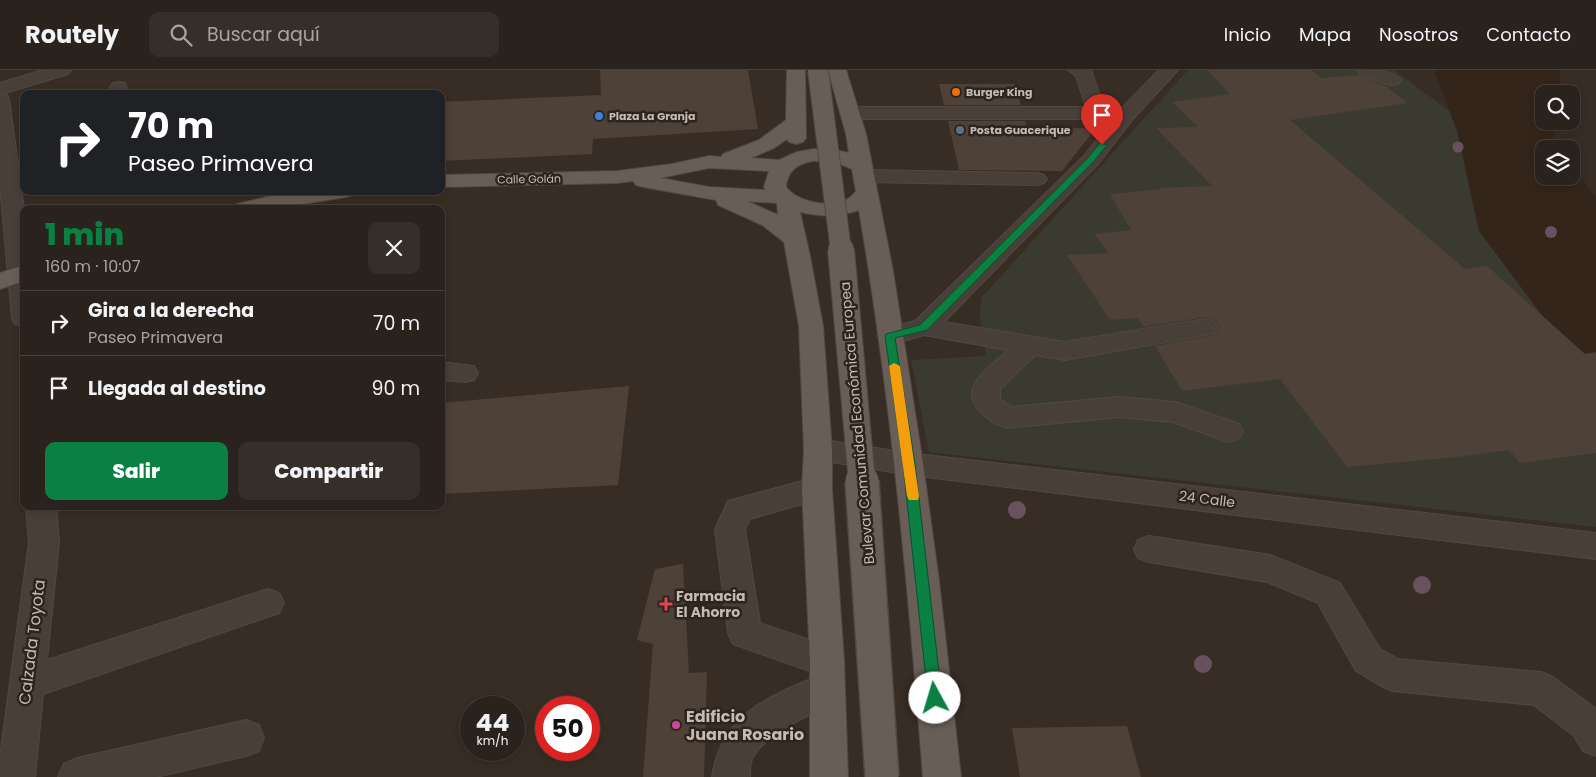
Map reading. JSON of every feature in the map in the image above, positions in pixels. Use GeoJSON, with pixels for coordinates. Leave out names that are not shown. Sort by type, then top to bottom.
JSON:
{"type":"FeatureCollection","features":[{"type":"Feature","properties":{"kind":"main road"},"geometry":{"type":"LineString","coordinates":[[789,162],[797,120],[796,70]]}},
{"type":"Feature","properties":{"kind":"main road","name":"Bulevar Comunidad Económica Europea"},"geometry":{"type":"LineString","coordinates":[[818,70],[842,256],[868,549],[882,777]]}},
{"type":"Feature","properties":{"kind":"main road"},"geometry":{"type":"LineString","coordinates":[[838,70],[850,113],[864,177],[909,464],[923,581],[942,777]]}},
{"type":"Feature","properties":{"kind":"main road"},"geometry":{"type":"LineString","coordinates":[[709,162],[738,156],[764,146],[784,134],[797,120]]}},
{"type":"Feature","properties":{"kind":"main road"},"geometry":{"type":"LineString","coordinates":[[785,199],[804,207],[832,209],[845,207],[861,200],[864,177],[848,159],[831,155],[813,155],[789,162],[775,176],[775,187],[785,199],[799,256],[811,326],[818,450],[817,489],[827,675],[830,777]]}},
{"type":"Feature","properties":{"kind":"main road","name":"Calle Golán"},"geometry":{"type":"LineString","coordinates":[[445,181],[617,176],[672,170],[709,162],[789,162]]}},
{"type":"Feature","properties":{"kind":"main road","name":"Calle Golán"},"geometry":{"type":"LineString","coordinates":[[617,176],[709,193],[785,199]]}},
{"type":"Feature","properties":{"kind":"main road"},"geometry":{"type":"LineString","coordinates":[[709,193],[741,205],[762,216],[794,239]]}},
{"type":"Feature","properties":{"kind":"main road"},"geometry":{"type":"LineString","coordinates":[[260,205],[279,200],[316,195]]}},
{"type":"Feature","properties":{"kind":"street"},"geometry":{"type":"LineString","coordinates":[[0,89],[62,70]]}},
{"type":"Feature","properties":{"kind":"street"},"geometry":{"type":"LineString","coordinates":[[1077,70],[1084,73],[1097,114]]}},
{"type":"Feature","properties":{"kind":"street"},"geometry":{"type":"LineString","coordinates":[[1366,70],[1392,80]]}},
{"type":"Feature","properties":{"kind":"street"},"geometry":{"type":"LineString","coordinates":[[924,327],[1091,160],[1157,74]]}},
{"type":"Feature","properties":{"kind":"street"},"geometry":{"type":"LineString","coordinates":[[0,99],[10,166],[15,275],[20,299]]}},
{"type":"Feature","properties":{"kind":"street"},"geometry":{"type":"LineString","coordinates":[[850,113],[1126,115]]}},
{"type":"Feature","properties":{"kind":"street"},"geometry":{"type":"LineString","coordinates":[[864,177],[1037,179]]}},
{"type":"Feature","properties":{"kind":"street"},"geometry":{"type":"LineString","coordinates":[[890,336],[924,327],[1065,351],[1205,327]]}},
{"type":"Feature","properties":{"kind":"street"},"geometry":{"type":"LineString","coordinates":[[1029,345],[987,386],[987,403],[1007,418],[1119,407],[1176,412],[1230,431]]}},
{"type":"Feature","properties":{"kind":"street","name":"24 Calle"},"geometry":{"type":"LineString","coordinates":[[818,450],[909,464],[1596,546]]}},
{"type":"Feature","properties":{"kind":"street"},"geometry":{"type":"LineString","coordinates":[[731,777],[731,766],[744,739],[827,675],[745,633],[730,529],[739,510],[817,489]]}},
{"type":"Feature","properties":{"kind":"street","name":"Calzada Toyota"},"geometry":{"type":"LineString","coordinates":[[16,777],[44,542],[40,510]]}},
{"type":"Feature","properties":{"kind":"street"},"geometry":{"type":"LineString","coordinates":[[1150,550],[1270,569],[1312,586],[1329,594],[1368,660],[1393,675],[1541,689],[1587,724],[1596,738]]}},
{"type":"Feature","properties":{"kind":"street"},"geometry":{"type":"LineString","coordinates":[[27,683],[268,603]]}},
{"type":"Feature","properties":{"kind":"street"},"geometry":{"type":"LineString","coordinates":[[77,777],[246,738]]}},
{"type":"Feature","properties":{"kind":"shaded area"},"geometry":{"type":"Polygon","coordinates":[[[1188,70],[1394,70],[1455,115],[1596,377],[1596,527],[929,452],[911,360],[986,356],[980,317],[981,298],[1188,70]]]}},
{"type":"Feature","properties":{"kind":"shaded area"},"geometry":{"type":"Polygon","coordinates":[[[1434,70],[1561,70],[1559,85],[1535,85],[1535,130],[1554,130],[1554,140],[1535,140],[1535,185],[1580,185],[1580,176],[1596,198],[1596,397],[1553,330],[1479,231],[1457,131],[1434,70]]]}},
{"type":"Feature","properties":{"kind":"building","name":"Plaza La Granja"},"geometry":{"type":"Polygon","coordinates":[[[600,70],[748,70],[758,129],[593,139],[592,154],[445,161],[445,102],[601,95],[600,70]]]}},
{"type":"Feature","properties":{"kind":"building"},"geometry":{"type":"Polygon","coordinates":[[[1207,70],[1312,70],[1321,78],[1359,75],[1385,86],[1408,103],[1290,120],[1465,269],[1487,266],[1585,354],[1596,352],[1596,453],[1520,463],[1509,450],[1457,457],[1347,467],[1280,379],[1182,391],[1155,346],[1214,335],[1219,328],[1216,320],[1205,317],[1143,327],[1138,318],[1110,320],[1067,255],[1109,253],[1094,234],[1131,230],[1110,194],[1160,188],[1212,186],[1156,128],[1198,127],[1172,102],[1230,94],[1207,70]]]}},
{"type":"Feature","properties":{"kind":"building","name":"Burger King"},"geometry":{"type":"Polygon","coordinates":[[[939,84],[1014,84],[1021,105],[944,105],[939,84]]]}},
{"type":"Feature","properties":{"kind":"building"},"geometry":{"type":"Polygon","coordinates":[[[948,121],[1025,121],[1028,129],[1096,128],[1062,171],[959,170],[948,121]]]}},
{"type":"Feature","properties":{"kind":"building"},"geometry":{"type":"Polygon","coordinates":[[[629,386],[618,485],[445,494],[445,403],[629,386]]]}},
{"type":"Feature","properties":{"kind":"building"},"geometry":{"type":"Polygon","coordinates":[[[683,564],[689,673],[707,672],[704,777],[643,777],[653,644],[637,640],[655,569],[683,564]]]}},
{"type":"Feature","properties":{"kind":"building"},"geometry":{"type":"Polygon","coordinates":[[[1127,726],[1141,777],[1020,777],[1012,728],[1127,726]]]}},
{"type":"Feature","properties":{"kind":"slow traffic"},"geometry":{"type":"LineString","coordinates":[[894,366],[913,496]]}},
{"type":"Feature","properties":{"kind":"place","name":"Burger King"},"geometry":{"type":"Point","coordinates":[956,92]}},
{"type":"Feature","properties":{"kind":"place","name":"Plaza La Granja"},"geometry":{"type":"Point","coordinates":[599,116]}},
{"type":"Feature","properties":{"kind":"place","name":"Posta Guacerique"},"geometry":{"type":"Point","coordinates":[960,130]}},
{"type":"Feature","properties":{"kind":"place","name":"Farmacia El Ahorro"},"geometry":{"type":"Point","coordinates":[666,604]}},
{"type":"Feature","properties":{"kind":"place","name":"Edificio Juana Rosario"},"geometry":{"type":"Point","coordinates":[676,725]}},
{"type":"Feature","properties":{"kind":"route"},"geometry":{"type":"LineString","coordinates":[[935,698],[909,464],[890,336],[924,327],[1091,160],[1102,145]]}}]}
